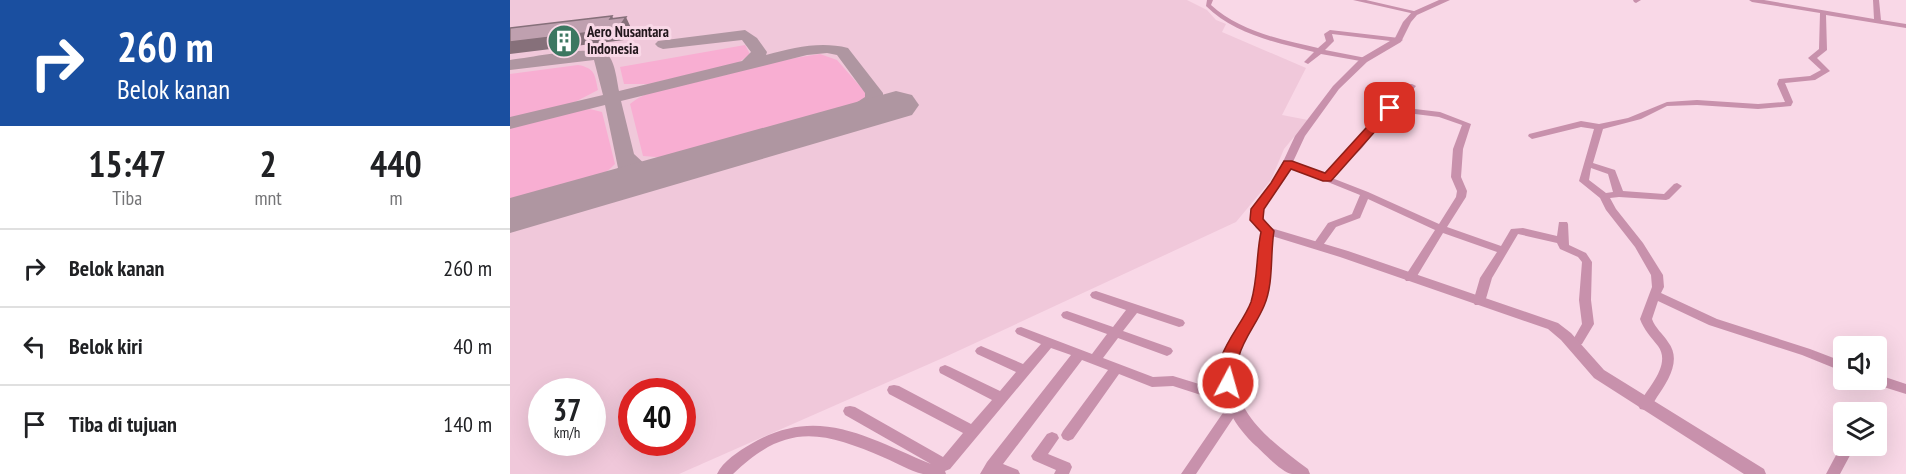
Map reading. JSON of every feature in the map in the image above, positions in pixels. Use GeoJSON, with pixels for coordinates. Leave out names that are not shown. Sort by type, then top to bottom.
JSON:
{"type":"FeatureCollection","features":[{"type":"Feature","properties":{"kind":"street"},"geometry":{"type":"LineString","coordinates":[[1210,0],[1208,5],[1211,10],[1234,25],[1320,51],[1363,60]]}},
{"type":"Feature","properties":{"kind":"street"},"geometry":{"type":"LineString","coordinates":[[1356,0],[1415,12]]}},
{"type":"Feature","properties":{"kind":"street"},"geometry":{"type":"LineString","coordinates":[[1446,0],[1415,12],[1405,25],[1399,40],[1363,60],[1323,103],[1295,145],[1288,164],[1256,213],[1258,224],[1268,231],[1545,323],[1559,330],[1592,369],[1645,405],[1758,474]]}},
{"type":"Feature","properties":{"kind":"street"},"geometry":{"type":"LineString","coordinates":[[1752,0],[1823,14],[1878,20],[1906,26]]}},
{"type":"Feature","properties":{"kind":"street"},"geometry":{"type":"LineString","coordinates":[[1876,0],[1878,20]]}},
{"type":"Feature","properties":{"kind":"street"},"geometry":{"type":"LineString","coordinates":[[1532,136],[1581,124],[1599,127],[1635,119],[1666,104],[1707,102],[1749,106],[1788,104],[1780,82],[1812,78],[1826,71],[1812,58],[1822,50],[1823,14]]}},
{"type":"Feature","properties":{"kind":"street"},"geometry":{"type":"LineString","coordinates":[[1308,62],[1330,41],[1330,32],[1399,40]]}},
{"type":"Feature","properties":{"kind":"street"},"geometry":{"type":"LineString","coordinates":[[1393,107],[1412,86]]}},
{"type":"Feature","properties":{"kind":"street"},"geometry":{"type":"LineString","coordinates":[[1327,178],[1359,146],[1388,108],[1440,115],[1467,124],[1458,148],[1456,177],[1462,191],[1461,197],[1410,278]]}},
{"type":"Feature","properties":{"kind":"street"},"geometry":{"type":"LineString","coordinates":[[1599,127],[1584,181],[1604,196],[1615,217],[1649,260],[1658,279],[1647,314],[1647,322],[1667,349],[1669,364],[1645,405]]}},
{"type":"Feature","properties":{"kind":"street"},"geometry":{"type":"LineString","coordinates":[[1288,164],[1365,194],[1441,229],[1503,250]]}},
{"type":"Feature","properties":{"kind":"street"},"geometry":{"type":"LineString","coordinates":[[1588,164],[1612,171],[1619,194]]}},
{"type":"Feature","properties":{"kind":"street"},"geometry":{"type":"LineString","coordinates":[[1604,196],[1619,194],[1666,197],[1677,186]]}},
{"type":"Feature","properties":{"kind":"street"},"geometry":{"type":"LineString","coordinates":[[1317,246],[1332,225],[1356,216],[1365,194]]}},
{"type":"Feature","properties":{"kind":"street"},"geometry":{"type":"LineString","coordinates":[[1563,224],[1564,247],[1582,255],[1587,262],[1585,300],[1588,324],[1578,341],[1572,343]]}},
{"type":"Feature","properties":{"kind":"street"},"geometry":{"type":"LineString","coordinates":[[1188,474],[1232,403],[1228,366],[1234,346],[1260,297],[1268,231]]}},
{"type":"Feature","properties":{"kind":"street"},"geometry":{"type":"LineString","coordinates":[[1479,302],[1486,278],[1517,231],[1562,241]]}},
{"type":"Feature","properties":{"kind":"street"},"geometry":{"type":"LineString","coordinates":[[1096,295],[1179,323]]}},
{"type":"Feature","properties":{"kind":"street"},"geometry":{"type":"LineString","coordinates":[[1654,295],[1713,322],[1833,363]]}},
{"type":"Feature","properties":{"kind":"street"},"geometry":{"type":"LineString","coordinates":[[1094,360],[1134,308]]}},
{"type":"Feature","properties":{"kind":"street"},"geometry":{"type":"LineString","coordinates":[[1067,315],[1167,351]]}},
{"type":"Feature","properties":{"kind":"street"},"geometry":{"type":"LineString","coordinates":[[1021,332],[1152,382],[1173,381],[1232,403],[1262,441],[1302,474]]}},
{"type":"Feature","properties":{"kind":"street"},"geometry":{"type":"LineString","coordinates":[[850,411],[945,465],[1049,342]]}},
{"type":"Feature","properties":{"kind":"street"},"geometry":{"type":"LineString","coordinates":[[981,351],[1025,370]]}},
{"type":"Feature","properties":{"kind":"street"},"geometry":{"type":"LineString","coordinates":[[1013,474],[989,470],[1079,354]]}},
{"type":"Feature","properties":{"kind":"street"},"geometry":{"type":"LineString","coordinates":[[1068,435],[1116,368]]}},
{"type":"Feature","properties":{"kind":"street"},"geometry":{"type":"LineString","coordinates":[[945,370],[1002,398]]}},
{"type":"Feature","properties":{"kind":"street"},"geometry":{"type":"LineString","coordinates":[[1887,383],[1906,389]]}},
{"type":"Feature","properties":{"kind":"street"},"geometry":{"type":"LineString","coordinates":[[894,390],[973,432]]}},
{"type":"Feature","properties":{"kind":"street"},"geometry":{"type":"LineString","coordinates":[[724,474],[747,453],[771,440],[796,431],[815,429],[839,432],[939,474]]}},
{"type":"Feature","properties":{"kind":"street"},"geometry":{"type":"LineString","coordinates":[[1052,438],[1038,456],[1065,467],[1061,474]]}},
{"type":"Feature","properties":{"kind":"street"},"geometry":{"type":"LineString","coordinates":[[1833,474],[1843,456]]}},
{"type":"Feature","properties":{"kind":"shaded area"},"geometry":{"type":"Polygon","coordinates":[[[510,0],[1187,0],[1207,10],[1216,20],[1226,24],[1222,32],[1306,68],[1282,115],[1308,120],[1284,149],[1271,180],[1236,222],[945,357],[679,474],[510,474],[510,0]]]}},
{"type":"Feature","properties":{"kind":"shaded area"},"geometry":{"type":"Polygon","coordinates":[[[745,45],[750,54],[738,63],[649,84],[624,84],[620,67],[745,45]]]}},
{"type":"Feature","properties":{"kind":"shaded area"},"geometry":{"type":"Polygon","coordinates":[[[820,54],[837,60],[865,92],[866,97],[861,103],[669,158],[643,156],[630,104],[646,94],[776,62],[820,54]]]}},
{"type":"Feature","properties":{"kind":"shaded area"},"geometry":{"type":"Polygon","coordinates":[[[578,65],[591,70],[598,90],[571,104],[510,118],[510,74],[578,65]]]}},
{"type":"Feature","properties":{"kind":"shaded area"},"geometry":{"type":"Polygon","coordinates":[[[590,109],[602,112],[615,164],[606,172],[581,184],[510,203],[510,126],[590,109]]]}},
{"type":"Feature","properties":{"kind":"building"},"geometry":{"type":"Polygon","coordinates":[[[612,16],[610,19],[626,17],[618,29],[510,42],[510,28],[612,16]]]}},
{"type":"Feature","properties":{"kind":"taxiway"},"geometry":{"type":"LineString","coordinates":[[663,44],[745,35],[759,52],[758,57],[748,64]]}},
{"type":"Feature","properties":{"kind":"taxiway"},"geometry":{"type":"LineString","coordinates":[[612,98],[807,50],[827,48],[842,51],[874,93],[874,99],[848,116],[823,126]]}},
{"type":"Feature","properties":{"kind":"taxiway"},"geometry":{"type":"LineString","coordinates":[[510,65],[599,56],[603,59],[612,98]]}},
{"type":"Feature","properties":{"kind":"taxiway"},"geometry":{"type":"LineString","coordinates":[[510,123],[612,98]]}},
{"type":"Feature","properties":{"kind":"taxiway"},"geometry":{"type":"LineString","coordinates":[[573,198],[612,184],[619,180],[628,168],[612,98]]}},
{"type":"Feature","properties":{"kind":"taxiway"},"geometry":{"type":"LineString","coordinates":[[627,157],[641,172],[652,173],[672,169]]}},
{"type":"Feature","properties":{"kind":"runway"},"geometry":{"type":"LineString","coordinates":[[510,216],[896,105]]}},
{"type":"Feature","properties":{"kind":"place","name":"Aero Nusantara Indonesia"},"geometry":{"type":"Point","coordinates":[564,41]}},
{"type":"Feature","properties":{"kind":"route"},"geometry":{"type":"LineString","coordinates":[[1228,383],[1231,353],[1257,305],[1262,286],[1263,253],[1268,231],[1262,228],[1256,220],[1258,209],[1277,184],[1288,164],[1327,178],[1359,146],[1390,108]]}}]}
